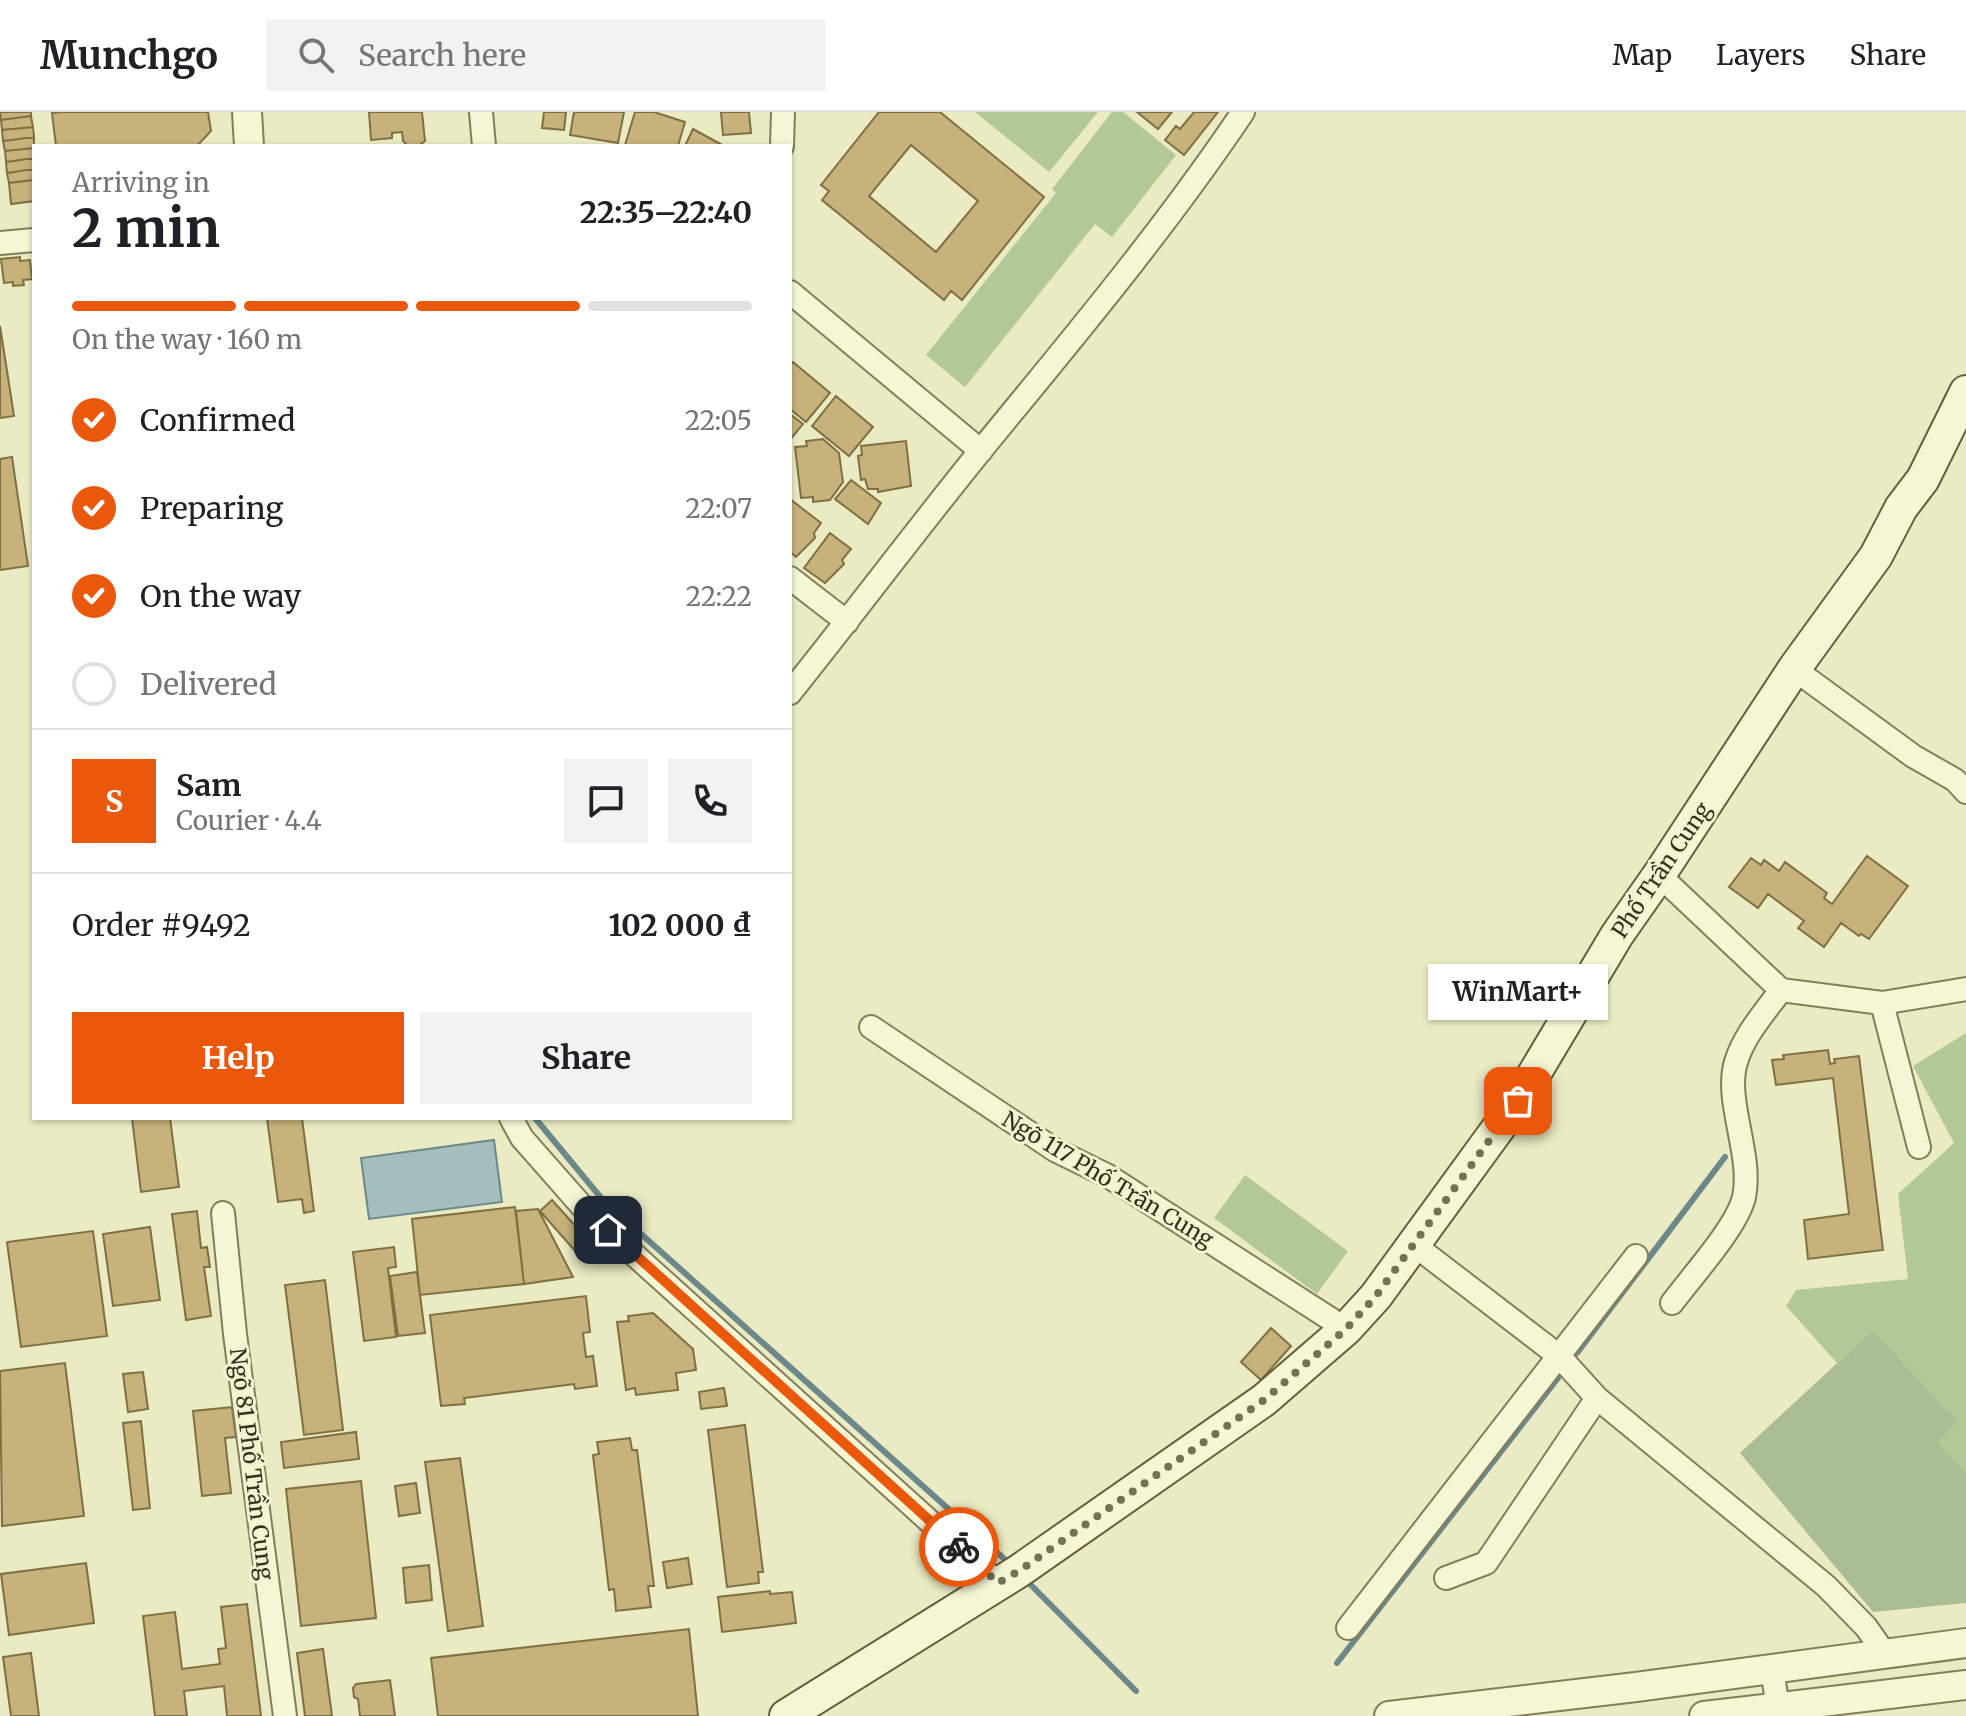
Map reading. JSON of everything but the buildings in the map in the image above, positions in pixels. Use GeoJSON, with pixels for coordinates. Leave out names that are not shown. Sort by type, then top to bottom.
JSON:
{"type":"FeatureCollection","features":[{"type":"Feature","properties":{"kind":"main road","name":"Phố Trần Cung"},"geometry":{"type":"LineString","coordinates":[[786,1716],[1007,1578],[1264,1400],[1346,1329],[1376,1296],[1518,1101],[1617,935],[1794,669],[1876,556],[1901,508],[1923,479],[1966,392]]}},
{"type":"Feature","properties":{"kind":"street"},"geometry":{"type":"LineString","coordinates":[[247,112],[249,144]]}},
{"type":"Feature","properties":{"kind":"street"},"geometry":{"type":"LineString","coordinates":[[481,112],[484,144]]}},
{"type":"Feature","properties":{"kind":"street"},"geometry":{"type":"LineString","coordinates":[[782,144],[783,112]]}},
{"type":"Feature","properties":{"kind":"street"},"geometry":{"type":"LineString","coordinates":[[792,691],[981,451],[1083,329],[1243,112]]}},
{"type":"Feature","properties":{"kind":"street"},"geometry":{"type":"LineString","coordinates":[[0,243],[32,240]]}},
{"type":"Feature","properties":{"kind":"street"},"geometry":{"type":"LineString","coordinates":[[792,294],[981,451]]}},
{"type":"Feature","properties":{"kind":"street"},"geometry":{"type":"LineString","coordinates":[[792,580],[847,622]]}},
{"type":"Feature","properties":{"kind":"street"},"geometry":{"type":"LineString","coordinates":[[1794,669],[1913,756],[1955,780],[1966,792]]}},
{"type":"Feature","properties":{"kind":"street"},"geometry":{"type":"LineString","coordinates":[[1659,875],[1781,990],[1882,1003],[1966,989]]}},
{"type":"Feature","properties":{"kind":"street"},"geometry":{"type":"LineString","coordinates":[[1672,1303],[1735,1221],[1744,1195],[1743,1155],[1733,1084],[1735,1063],[1751,1030],[1781,990]]}},
{"type":"Feature","properties":{"kind":"street"},"geometry":{"type":"LineString","coordinates":[[1882,1003],[1919,1147]]}},
{"type":"Feature","properties":{"kind":"street","name":"Ngõ 117 Phố Trần Cung"},"geometry":{"type":"LineString","coordinates":[[871,1027],[1055,1150],[1108,1176],[1346,1329]]}},
{"type":"Feature","properties":{"kind":"street"},"geometry":{"type":"LineString","coordinates":[[512,1120],[522,1138],[588,1213],[1007,1578]]}},
{"type":"Feature","properties":{"kind":"street","name":"Ngõ 81 Phố Trần Cung"},"geometry":{"type":"LineString","coordinates":[[223,1213],[235,1334],[285,1716]]}},
{"type":"Feature","properties":{"kind":"street"},"geometry":{"type":"LineString","coordinates":[[1413,1244],[1559,1356],[1597,1398],[1826,1586],[1866,1627],[1878,1644]]}},
{"type":"Feature","properties":{"kind":"street"},"geometry":{"type":"LineString","coordinates":[[1348,1628],[1636,1256]]}},
{"type":"Feature","properties":{"kind":"street"},"geometry":{"type":"LineString","coordinates":[[1446,1578],[1486,1563],[1597,1398]]}},
{"type":"Feature","properties":{"kind":"street"},"geometry":{"type":"LineString","coordinates":[[1389,1716],[1966,1643]]}},
{"type":"Feature","properties":{"kind":"street"},"geometry":{"type":"LineString","coordinates":[[1772,1668],[1778,1712]]}},
{"type":"Feature","properties":{"kind":"street"},"geometry":{"type":"LineString","coordinates":[[1704,1716],[1778,1712],[1966,1685]]}},
{"type":"Feature","properties":{"kind":"green space"},"geometry":{"type":"Polygon","coordinates":[[[975,112],[1098,112],[1049,172],[975,112]]]}},
{"type":"Feature","properties":{"kind":"green space"},"geometry":{"type":"Polygon","coordinates":[[[1112,112],[1123,112],[1176,155],[1112,237],[1095,224],[965,387],[926,355],[1056,193],[1052,189],[1112,112]]]}},
{"type":"Feature","properties":{"kind":"green space"},"geometry":{"type":"Polygon","coordinates":[[[1966,1033],[1966,1473],[1936,1442],[1956,1420],[1873,1330],[1837,1363],[1786,1306],[1796,1290],[1908,1279],[1898,1194],[1954,1143],[1913,1066],[1966,1033]]]}},
{"type":"Feature","properties":{"kind":"green space"},"geometry":{"type":"Polygon","coordinates":[[[1245,1175],[1348,1251],[1317,1294],[1214,1218],[1245,1175]]]}},
{"type":"Feature","properties":{"kind":"green space"},"geometry":{"type":"Polygon","coordinates":[[[1873,1330],[1957,1421],[1937,1442],[1966,1473],[1966,1603],[1873,1612],[1740,1453],[1873,1330]]]}},
{"type":"Feature","properties":{"kind":"water"},"geometry":{"type":"Polygon","coordinates":[[[494,1140],[502,1202],[369,1219],[361,1158],[494,1140]]]}},
{"type":"Feature","properties":{"kind":"waterway"},"geometry":{"type":"LineString","coordinates":[[537,1120],[602,1199],[1010,1564]]}},
{"type":"Feature","properties":{"kind":"waterway"},"geometry":{"type":"LineString","coordinates":[[1577,1353],[1725,1157]]}},
{"type":"Feature","properties":{"kind":"waterway"},"geometry":{"type":"LineString","coordinates":[[1337,1663],[1558,1378]]}},
{"type":"Feature","properties":{"kind":"waterway"},"geometry":{"type":"LineString","coordinates":[[1026,1580],[1136,1691]]}},
{"type":"Feature","properties":{"kind":"way so far"},"geometry":{"type":"LineString","coordinates":[[959,1547],[998,1583],[1264,1400],[1346,1329],[1376,1296],[1518,1101]]}},
{"type":"Feature","properties":{"kind":"place","name":"WinMart+"},"geometry":{"type":"Point","coordinates":[1518,1101]}},
{"type":"Feature","properties":{"kind":"route"},"geometry":{"type":"LineString","coordinates":[[608,1230],[959,1547]]}}]}
